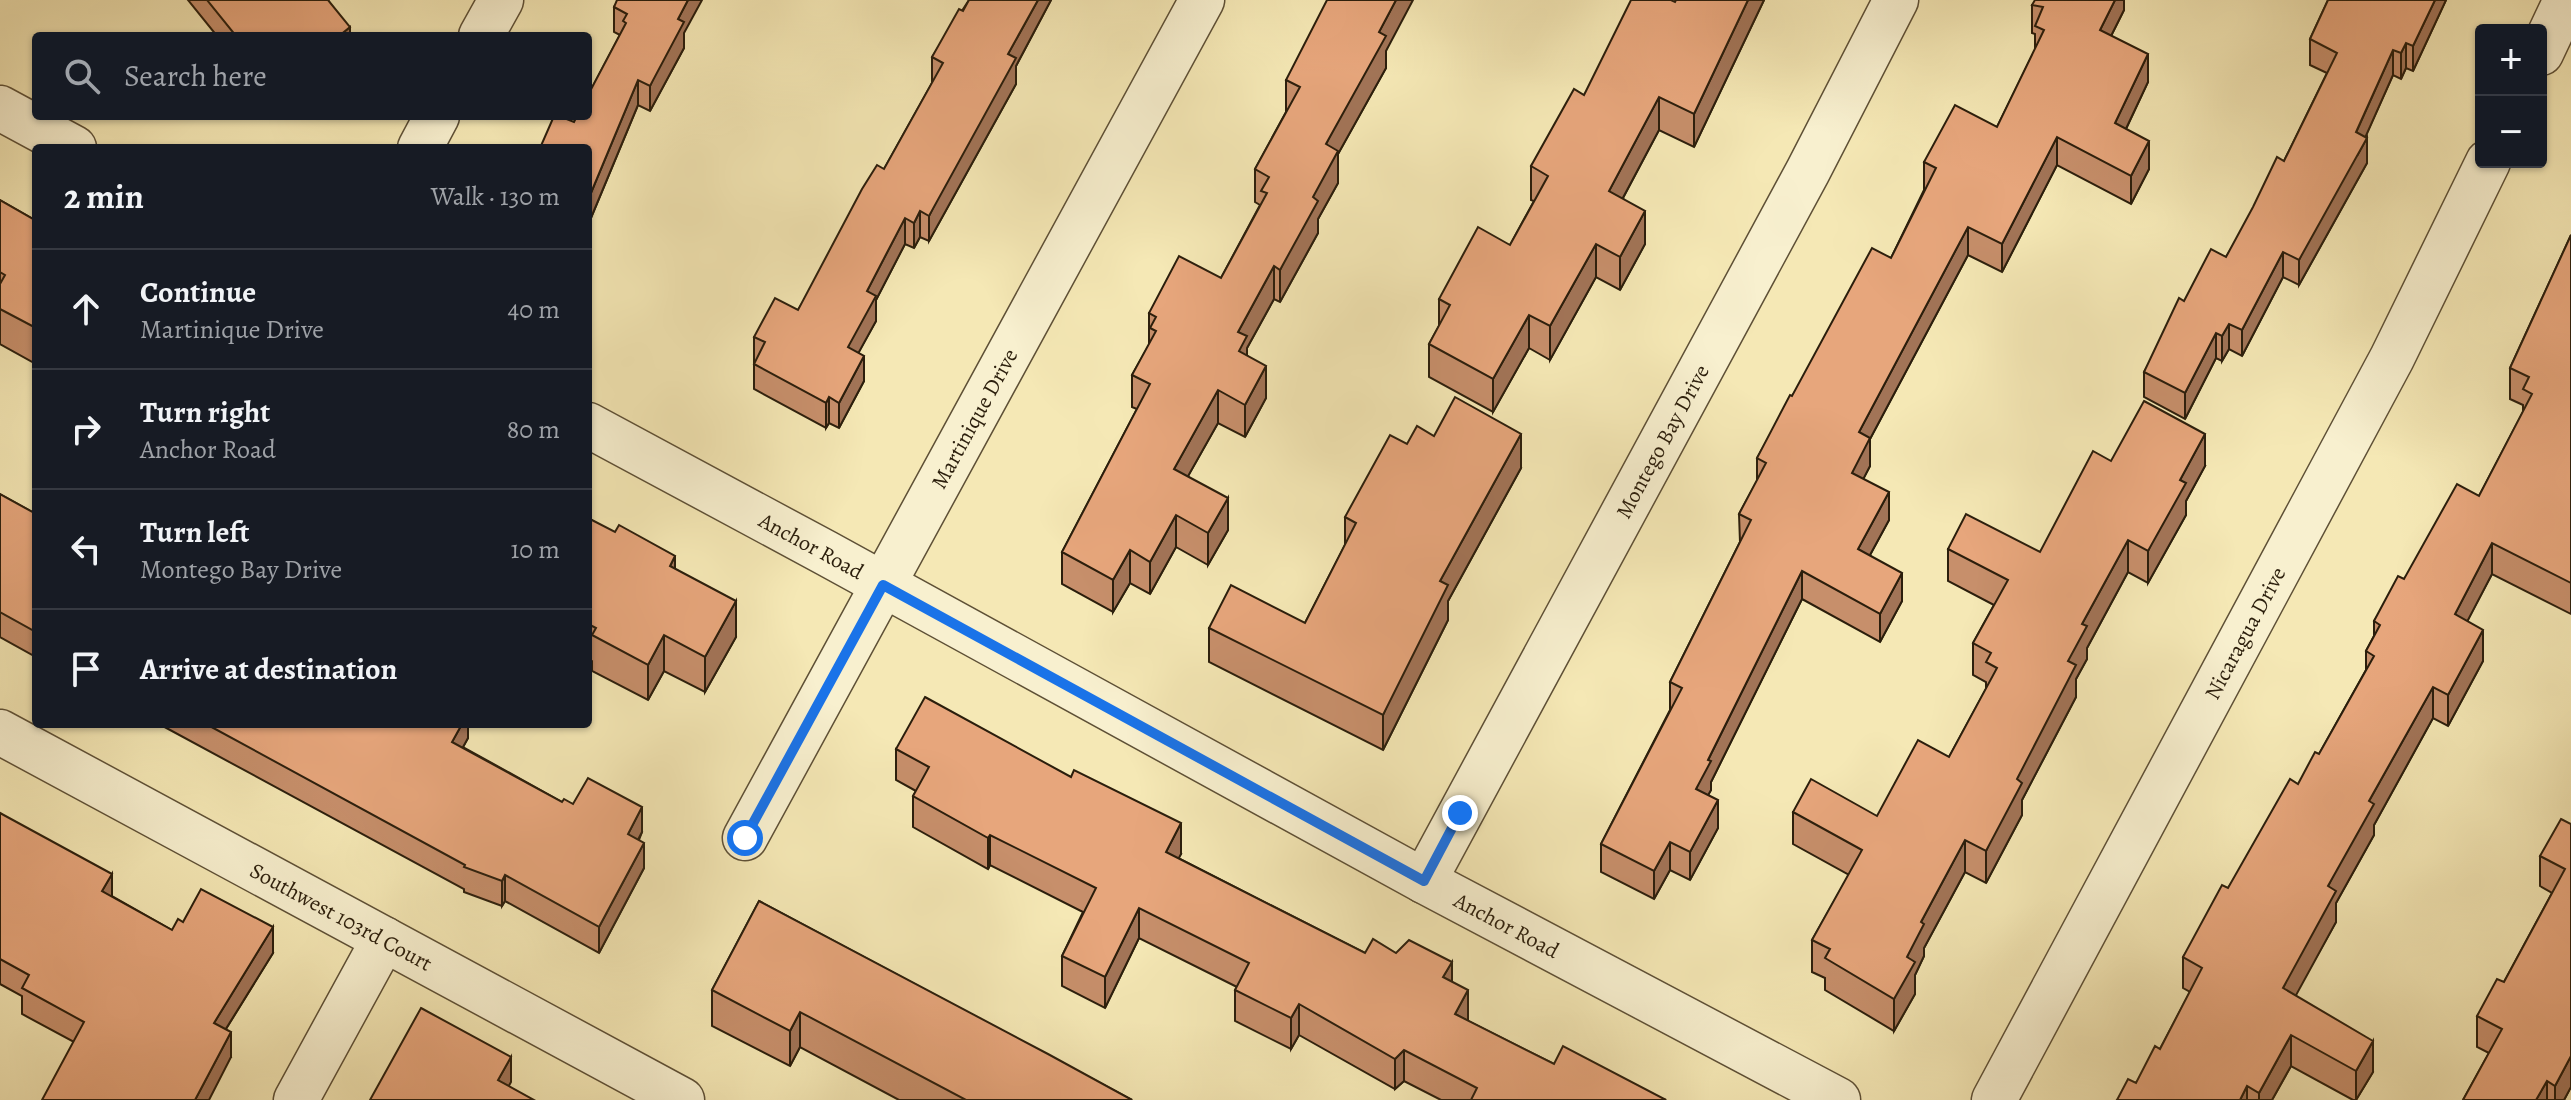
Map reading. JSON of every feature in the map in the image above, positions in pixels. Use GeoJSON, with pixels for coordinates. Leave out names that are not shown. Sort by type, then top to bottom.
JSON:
{"type":"FeatureCollection","features":[{"type":"Feature","properties":{"kind":"street"},"geometry":{"type":"LineString","coordinates":[[483,32],[501,0]]}},
{"type":"Feature","properties":{"kind":"street","name":"Martinique Drive"},"geometry":{"type":"LineString","coordinates":[[745,838],[1202,0]]}},
{"type":"Feature","properties":{"kind":"street","name":"Montego Bay Drive"},"geometry":{"type":"LineString","coordinates":[[1424,881],[1808,171],[1896,0]]}},
{"type":"Feature","properties":{"kind":"street"},"geometry":{"type":"LineString","coordinates":[[2547,40],[2566,0]]}},
{"type":"Feature","properties":{"kind":"street"},"geometry":{"type":"LineString","coordinates":[[0,108],[67,144]]}},
{"type":"Feature","properties":{"kind":"street"},"geometry":{"type":"LineString","coordinates":[[422,144],[435,120]]}},
{"type":"Feature","properties":{"kind":"street","name":"Nicaragua Drive"},"geometry":{"type":"LineString","coordinates":[[1994,1100],[2392,358],[2485,168]]}},
{"type":"Feature","properties":{"kind":"street","name":"Anchor Road"},"geometry":{"type":"LineString","coordinates":[[592,427],[1424,881],[1838,1100]]}},
{"type":"Feature","properties":{"kind":"street","name":"Southwest 103rd Court"},"geometry":{"type":"LineString","coordinates":[[0,732],[682,1100]]}},
{"type":"Feature","properties":{"kind":"street"},"geometry":{"type":"LineString","coordinates":[[296,1100],[384,939]]}},
{"type":"Feature","properties":{"kind":"building"},"geometry":{"type":"Polygon","coordinates":[[[207,0],[328,0],[350,27],[344,32],[233,32],[207,0]]]}},
{"type":"Feature","properties":{"kind":"building"},"geometry":{"type":"Polygon","coordinates":[[[617,0],[688,0],[678,19],[684,22],[650,86],[638,80],[592,190],[592,144],[542,144],[552,120],[592,120],[592,87],[626,23],[623,21],[627,14],[614,7],[617,0]]]}},
{"type":"Feature","properties":{"kind":"building"},"geometry":{"type":"Polygon","coordinates":[[[969,0],[1038,0],[1008,54],[1016,58],[929,216],[920,211],[914,223],[905,218],[867,291],[876,296],[848,347],[864,356],[839,403],[829,397],[826,403],[754,364],[765,342],[754,337],[775,298],[798,310],[862,189],[877,165],[884,169],[943,63],[932,57],[959,9],[963,11],[969,0]]]}},
{"type":"Feature","properties":{"kind":"building"},"geometry":{"type":"Polygon","coordinates":[[[1327,0],[1396,0],[1379,32],[1386,36],[1326,144],[1338,151],[1313,197],[1318,201],[1280,270],[1274,266],[1238,332],[1247,336],[1239,351],[1266,366],[1245,405],[1218,390],[1174,469],[1228,498],[1208,533],[1176,515],[1150,562],[1130,550],[1113,580],[1062,552],[1150,384],[1132,375],[1156,331],[1150,328],[1156,317],[1149,313],[1179,256],[1221,278],[1267,193],[1261,191],[1269,177],[1255,169],[1300,87],[1286,80],[1327,0]]]}},
{"type":"Feature","properties":{"kind":"building"},"geometry":{"type":"Polygon","coordinates":[[[1631,0],[1748,0],[1694,114],[1659,97],[1609,191],[1645,211],[1620,257],[1596,244],[1550,326],[1529,315],[1493,379],[1429,344],[1450,305],[1439,299],[1478,227],[1510,245],[1548,176],[1531,166],[1574,89],[1584,95],[1631,0]]]}},
{"type":"Feature","properties":{"kind":"building"},"geometry":{"type":"Polygon","coordinates":[[[2035,0],[2115,0],[2100,30],[2148,54],[2115,123],[2149,141],[2131,176],[2057,137],[2002,244],[1968,227],[1859,432],[1870,438],[1852,473],[1889,492],[1858,549],[1902,573],[1880,614],[1802,571],[1696,789],[1718,800],[1690,852],[1670,842],[1654,871],[1601,844],[1682,688],[1670,682],[1751,520],[1739,514],[1766,463],[1757,458],[1872,248],[1891,258],[1936,168],[1924,162],[1955,105],[1997,127],[2044,30],[2035,26],[2043,7],[2032,5],[2035,0]]]}},
{"type":"Feature","properties":{"kind":"building"},"geometry":{"type":"Polygon","coordinates":[[[2328,0],[2435,0],[2413,46],[2406,43],[2401,53],[2393,50],[2356,132],[2367,138],[2299,260],[2283,252],[2242,330],[2229,324],[2222,336],[2216,333],[2185,393],[2144,372],[2179,298],[2184,301],[2211,249],[2226,257],[2277,157],[2284,161],[2337,53],[2310,39],[2328,0]]]}},
{"type":"Feature","properties":{"kind":"building"},"geometry":{"type":"Polygon","coordinates":[[[0,200],[32,218],[32,326],[0,309],[0,284],[5,275],[0,272],[0,200]]]}},
{"type":"Feature","properties":{"kind":"building"},"geometry":{"type":"Polygon","coordinates":[[[2571,235],[2571,583],[2492,543],[2455,614],[2483,630],[2448,695],[2433,687],[2369,801],[2374,804],[2328,886],[2336,891],[2283,988],[2373,1041],[2356,1071],[2291,1035],[2259,1093],[2247,1086],[2240,1100],[2117,1100],[2128,1079],[2136,1083],[2155,1046],[2160,1049],[2202,968],[2183,957],[2222,885],[2228,888],[2290,779],[2298,784],[2315,752],[2319,754],[2374,656],[2366,651],[2380,625],[2374,621],[2398,576],[2404,579],[2457,484],[2479,496],[2532,394],[2523,389],[2529,377],[2510,368],[2571,235]]]}},
{"type":"Feature","properties":{"kind":"building"},"geometry":{"type":"Polygon","coordinates":[[[1455,397],[1521,434],[1440,581],[1448,585],[1383,715],[1209,628],[1231,585],[1305,623],[1356,523],[1345,517],[1390,435],[1407,444],[1417,426],[1434,436],[1455,397]]]}},
{"type":"Feature","properties":{"kind":"building"},"geometry":{"type":"Polygon","coordinates":[[[2144,401],[2205,434],[2180,480],[2186,483],[2148,551],[2128,540],[2082,624],[2087,626],[2068,661],[2076,665],[2017,779],[2022,783],[1986,851],[1965,840],[1921,922],[1924,924],[1907,957],[1915,962],[1894,999],[1825,958],[1830,949],[1812,940],[1862,850],[1793,812],[1811,779],[1877,816],[1918,740],[1949,757],[1997,668],[1986,662],[1991,653],[1973,643],[2008,580],[1948,549],[1966,514],[2040,552],[2093,451],[2111,461],[2144,401]]]}},
{"type":"Feature","properties":{"kind":"building"},"geometry":{"type":"Polygon","coordinates":[[[0,494],[32,512],[32,630],[0,612],[0,494]]]}},
{"type":"Feature","properties":{"kind":"building"},"geometry":{"type":"Polygon","coordinates":[[[592,520],[615,532],[619,525],[675,556],[670,566],[736,601],[705,657],[664,635],[648,665],[592,635],[596,628],[592,626],[592,520]]]}},
{"type":"Feature","properties":{"kind":"building"},"geometry":{"type":"Polygon","coordinates":[[[925,697],[1071,777],[1074,770],[1181,823],[1166,852],[1365,953],[1373,939],[1396,953],[1409,940],[1452,962],[1443,977],[1468,990],[1455,1014],[1554,1064],[1563,1046],[1666,1100],[1471,1100],[1477,1088],[1404,1050],[1395,1059],[1299,1004],[1291,1018],[1235,990],[1249,963],[1139,908],[1105,977],[1062,956],[1096,888],[990,835],[988,838],[913,796],[929,767],[896,749],[925,697]]]}},
{"type":"Feature","properties":{"kind":"building"},"geometry":{"type":"Polygon","coordinates":[[[213,728],[460,728],[452,742],[562,802],[564,799],[573,804],[588,778],[642,807],[628,834],[644,843],[599,927],[505,875],[502,881],[465,865],[213,728]]]}},
{"type":"Feature","properties":{"kind":"building"},"geometry":{"type":"Polygon","coordinates":[[[0,813],[112,874],[102,891],[172,930],[178,919],[183,922],[201,889],[273,927],[214,1023],[231,1032],[195,1100],[42,1100],[84,1022],[22,988],[29,975],[0,959],[0,813]]]}},
{"type":"Feature","properties":{"kind":"building"},"geometry":{"type":"Polygon","coordinates":[[[2561,819],[2571,824],[2571,1056],[2555,1086],[2547,1081],[2536,1100],[2463,1100],[2502,1029],[2477,1016],[2497,979],[2504,982],[2565,869],[2540,856],[2561,819]]]}},
{"type":"Feature","properties":{"kind":"building"},"geometry":{"type":"Polygon","coordinates":[[[759,901],[1132,1100],[966,1100],[800,1012],[790,1031],[712,990],[759,901]]]}},
{"type":"Feature","properties":{"kind":"building"},"geometry":{"type":"Polygon","coordinates":[[[421,1008],[511,1057],[498,1080],[534,1100],[370,1100],[421,1008]]]}},
{"type":"Feature","properties":{"kind":"route"},"geometry":{"type":"LineString","coordinates":[[745,838],[883,585],[1424,881],[1460,813]]}}]}
